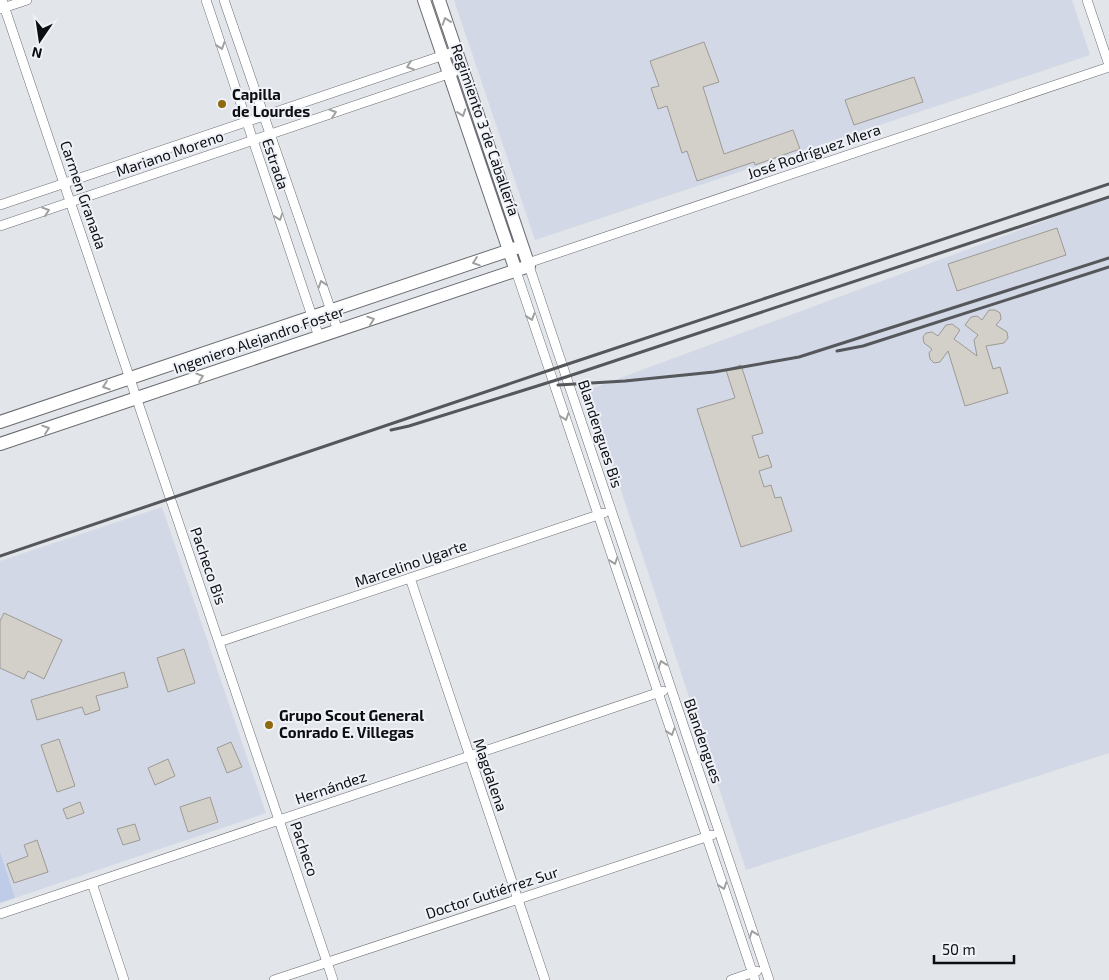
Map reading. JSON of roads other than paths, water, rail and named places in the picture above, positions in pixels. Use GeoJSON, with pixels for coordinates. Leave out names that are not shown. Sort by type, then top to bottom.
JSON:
{"type":"FeatureCollection","features":[{"type":"Feature","properties":{"kind":"street"},"geometry":{"type":"LineString","coordinates":[[2,6],[27,0]]}},
{"type":"Feature","properties":{"kind":"street","name":"Estrada"},"geometry":{"type":"LineString","coordinates":[[206,0],[319,337]]}},
{"type":"Feature","properties":{"kind":"street","name":"Estrada"},"geometry":{"type":"LineString","coordinates":[[224,0],[338,330]]}},
{"type":"Feature","properties":{"kind":"street","name":"Regimiento 3 de Caballería"},"geometry":{"type":"LineString","coordinates":[[424,0],[516,271]]}},
{"type":"Feature","properties":{"kind":"street","name":"Regimiento 3 de Caballería"},"geometry":{"type":"LineString","coordinates":[[439,0],[528,265]]}},
{"type":"Feature","properties":{"kind":"street"},"geometry":{"type":"LineString","coordinates":[[1088,0],[1109,66]]}},
{"type":"Feature","properties":{"kind":"street","name":"Carmen Granada"},"geometry":{"type":"LineString","coordinates":[[2,6],[137,398]]}},
{"type":"Feature","properties":{"kind":"street","name":"Mariano Moreno"},"geometry":{"type":"LineString","coordinates":[[0,205],[456,51]]}},
{"type":"Feature","properties":{"kind":"street","name":"José Rodríguez Mera"},"geometry":{"type":"LineString","coordinates":[[528,265],[1109,66]]}},
{"type":"Feature","properties":{"kind":"street","name":"Mariano Moreno"},"geometry":{"type":"LineString","coordinates":[[0,226],[462,69]]}},
{"type":"Feature","properties":{"kind":"street","name":"Ingeniero Alejandro Foster"},"geometry":{"type":"LineString","coordinates":[[0,422],[522,246]]}},
{"type":"Feature","properties":{"kind":"street","name":"Ingeniero Alejandro Foster"},"geometry":{"type":"LineString","coordinates":[[0,444],[516,271],[528,265]]}},
{"type":"Feature","properties":{"kind":"street","name":"Blandengues Bis"},"geometry":{"type":"LineString","coordinates":[[528,265],[611,511]]}},
{"type":"Feature","properties":{"kind":"street","name":"Blandengues Bis"},"geometry":{"type":"LineString","coordinates":[[516,271],[598,515]]}},
{"type":"Feature","properties":{"kind":"street","name":"Pacheco Bis"},"geometry":{"type":"LineString","coordinates":[[137,398],[219,642]]}},
{"type":"Feature","properties":{"kind":"street","name":"Marcelino Ugarte"},"geometry":{"type":"LineString","coordinates":[[219,642],[611,511]]}},
{"type":"Feature","properties":{"kind":"street","name":"Blandengues"},"geometry":{"type":"LineString","coordinates":[[611,511],[769,980]]}},
{"type":"Feature","properties":{"kind":"street","name":"Blandengues"},"geometry":{"type":"LineString","coordinates":[[598,515],[753,976]]}},
{"type":"Feature","properties":{"kind":"street","name":"Magdalena"},"geometry":{"type":"LineString","coordinates":[[410,578],[544,980]]}},
{"type":"Feature","properties":{"kind":"street","name":"Pacheco"},"geometry":{"type":"LineString","coordinates":[[219,642],[334,980]]}},
{"type":"Feature","properties":{"kind":"street","name":"Hernández"},"geometry":{"type":"LineString","coordinates":[[0,914],[671,688]]}},
{"type":"Feature","properties":{"kind":"street","name":"Doctor Gutiérrez Sur"},"geometry":{"type":"LineString","coordinates":[[274,980],[719,832]]}},
{"type":"Feature","properties":{"kind":"street"},"geometry":{"type":"LineString","coordinates":[[92,883],[124,980]]}},
{"type":"Feature","properties":{"kind":"street"},"geometry":{"type":"LineString","coordinates":[[731,980],[753,976],[765,969]]}},
{"type":"Feature","properties":{"kind":"railway"},"geometry":{"type":"LineString","coordinates":[[0,556],[1109,184]]}},
{"type":"Feature","properties":{"kind":"railway"},"geometry":{"type":"LineString","coordinates":[[391,430],[566,377],[1109,197]]}},
{"type":"Feature","properties":{"kind":"railway"},"geometry":{"type":"LineString","coordinates":[[558,385],[625,381],[714,372],[799,357],[1109,258]]}},
{"type":"Feature","properties":{"kind":"railway"},"geometry":{"type":"LineString","coordinates":[[837,351],[863,346],[1109,267]]}},
{"type":"Feature","properties":{"kind":"place","name":"Capilla de Lourdes"},"geometry":{"type":"Point","coordinates":[222,104]}},
{"type":"Feature","properties":{"kind":"place","name":"Grupo Scout General Conrado E. Villegas"},"geometry":{"type":"Point","coordinates":[269,725]}}]}
